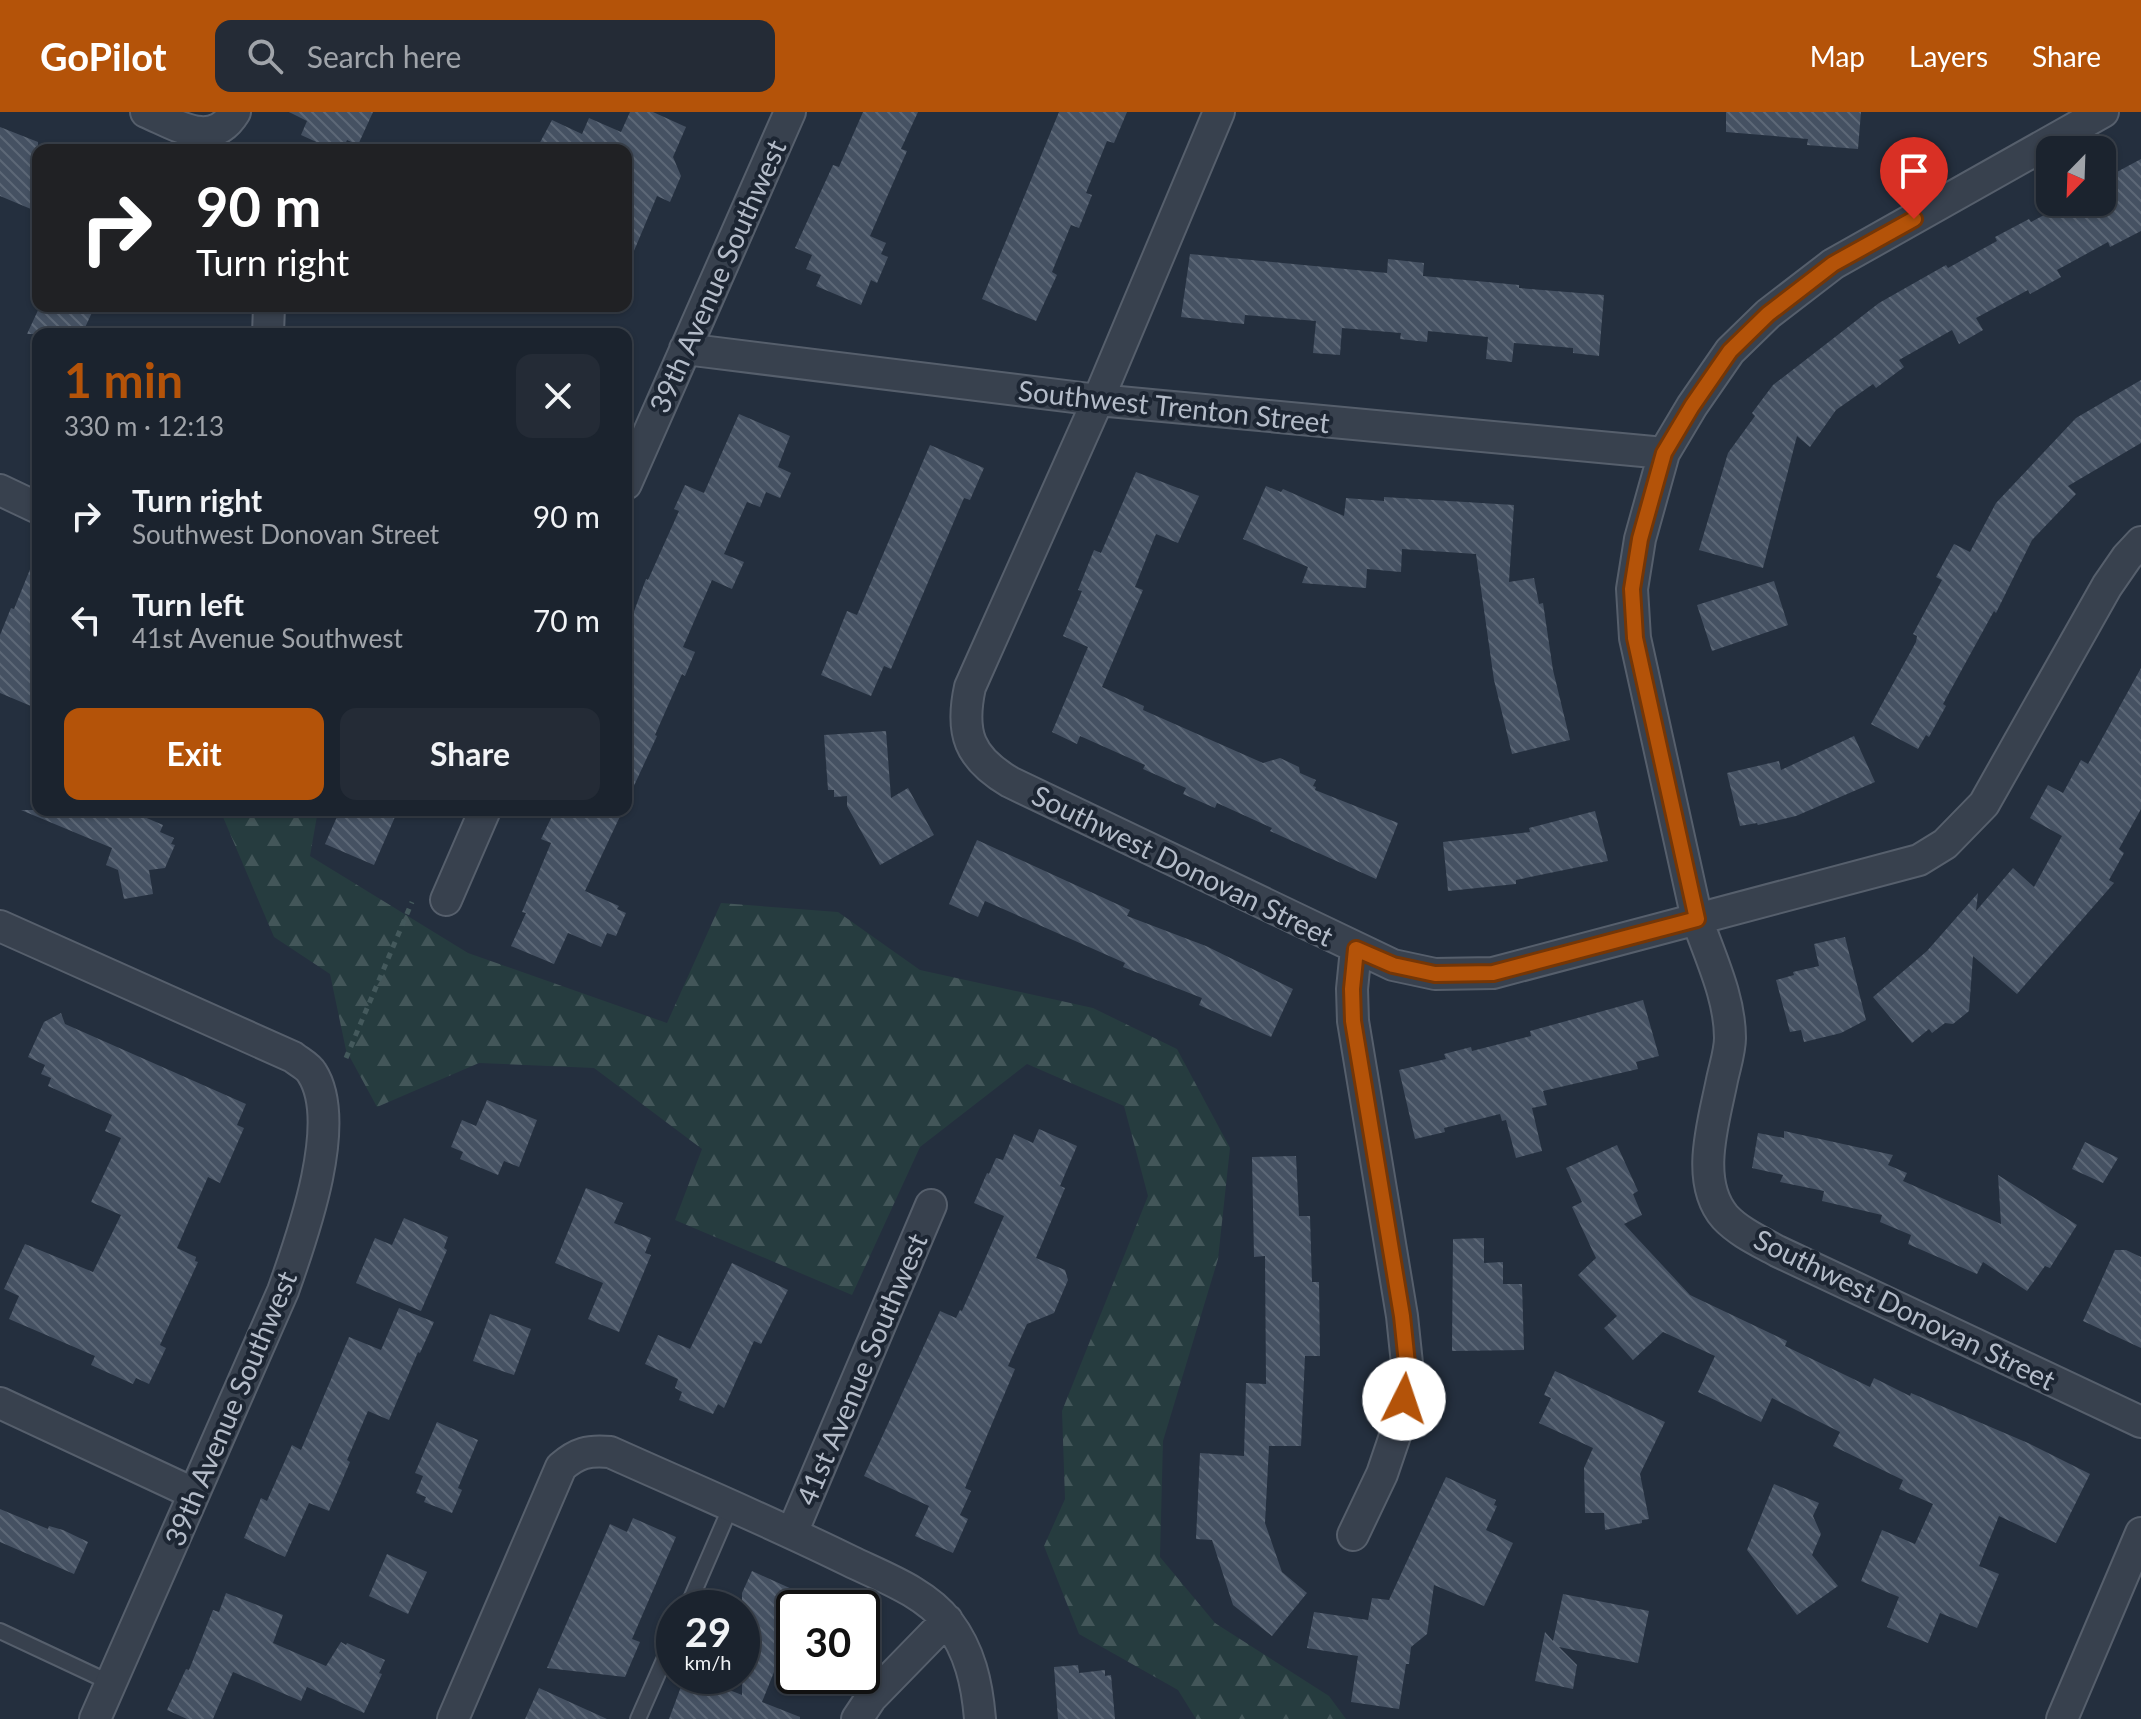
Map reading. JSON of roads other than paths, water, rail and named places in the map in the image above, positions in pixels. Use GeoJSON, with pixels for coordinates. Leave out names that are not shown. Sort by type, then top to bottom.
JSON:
{"type":"FeatureCollection","features":[{"type":"Feature","properties":{"kind":"street"},"geometry":{"type":"LineString","coordinates":[[146,112],[192,132],[231,131]]}},
{"type":"Feature","properties":{"kind":"street","name":"39th Avenue Southwest"},"geometry":{"type":"LineString","coordinates":[[632,470],[790,112]]}},
{"type":"Feature","properties":{"kind":"street"},"geometry":{"type":"LineString","coordinates":[[1098,400],[1219,112]]}},
{"type":"Feature","properties":{"kind":"street"},"geometry":{"type":"LineString","coordinates":[[2103,112],[1833,264],[1768,314],[1730,351],[1664,453],[1638,552],[1632,589],[1635,638],[1697,919],[1919,860],[1945,844],[1984,804],[2107,586],[2141,542]]}},
{"type":"Feature","properties":{"kind":"street","name":"Southwest Trenton Street"},"geometry":{"type":"LineString","coordinates":[[685,349],[1098,400],[1664,453]]}},
{"type":"Feature","properties":{"kind":"street","name":"Southwest Donovan Street"},"geometry":{"type":"LineString","coordinates":[[1098,400],[970,687],[965,731],[989,770],[1356,949],[1393,965],[1435,974],[1493,973],[1697,919],[1728,1010],[1730,1041],[1711,1138],[1709,1171],[1713,1197],[1725,1217],[1748,1235],[1777,1251],[2141,1422]]}},
{"type":"Feature","properties":{"kind":"street"},"geometry":{"type":"LineString","coordinates":[[0,490],[32,505]]}},
{"type":"Feature","properties":{"kind":"street"},"geometry":{"type":"LineString","coordinates":[[446,900],[482,816]]}},
{"type":"Feature","properties":{"kind":"street","name":"39th Avenue Southwest"},"geometry":{"type":"LineString","coordinates":[[0,926],[293,1057],[311,1070],[318,1087],[323,1118],[321,1157],[307,1224],[283,1291],[95,1719]]}},
{"type":"Feature","properties":{"kind":"street"},"geometry":{"type":"LineString","coordinates":[[1353,1535],[1382,1474],[1399,1424],[1408,1373],[1402,1316],[1353,1021],[1356,949]]}},
{"type":"Feature","properties":{"kind":"street","name":"41st Avenue Southwest"},"geometry":{"type":"LineString","coordinates":[[792,1533],[931,1205]]}},
{"type":"Feature","properties":{"kind":"street"},"geometry":{"type":"LineString","coordinates":[[0,1403],[193,1493]]}},
{"type":"Feature","properties":{"kind":"street"},"geometry":{"type":"LineString","coordinates":[[453,1719],[561,1467],[574,1456],[591,1450],[610,1452],[792,1533],[910,1591],[947,1620],[965,1648],[974,1675],[980,1719]]}},
{"type":"Feature","properties":{"kind":"street"},"geometry":{"type":"LineString","coordinates":[[2062,1719],[2141,1533]]}},
{"type":"Feature","properties":{"kind":"street"},"geometry":{"type":"LineString","coordinates":[[857,1719],[871,1698],[947,1620]]}},
{"type":"Feature","properties":{"kind":"lane"},"geometry":{"type":"LineString","coordinates":[[695,1590],[731,1506]]}},
{"type":"Feature","properties":{"kind":"lane"},"geometry":{"type":"LineString","coordinates":[[0,1631],[111,1683]]}},
{"type":"Feature","properties":{"kind":"lane"},"geometry":{"type":"LineString","coordinates":[[638,1719],[656,1678]]}}]}
